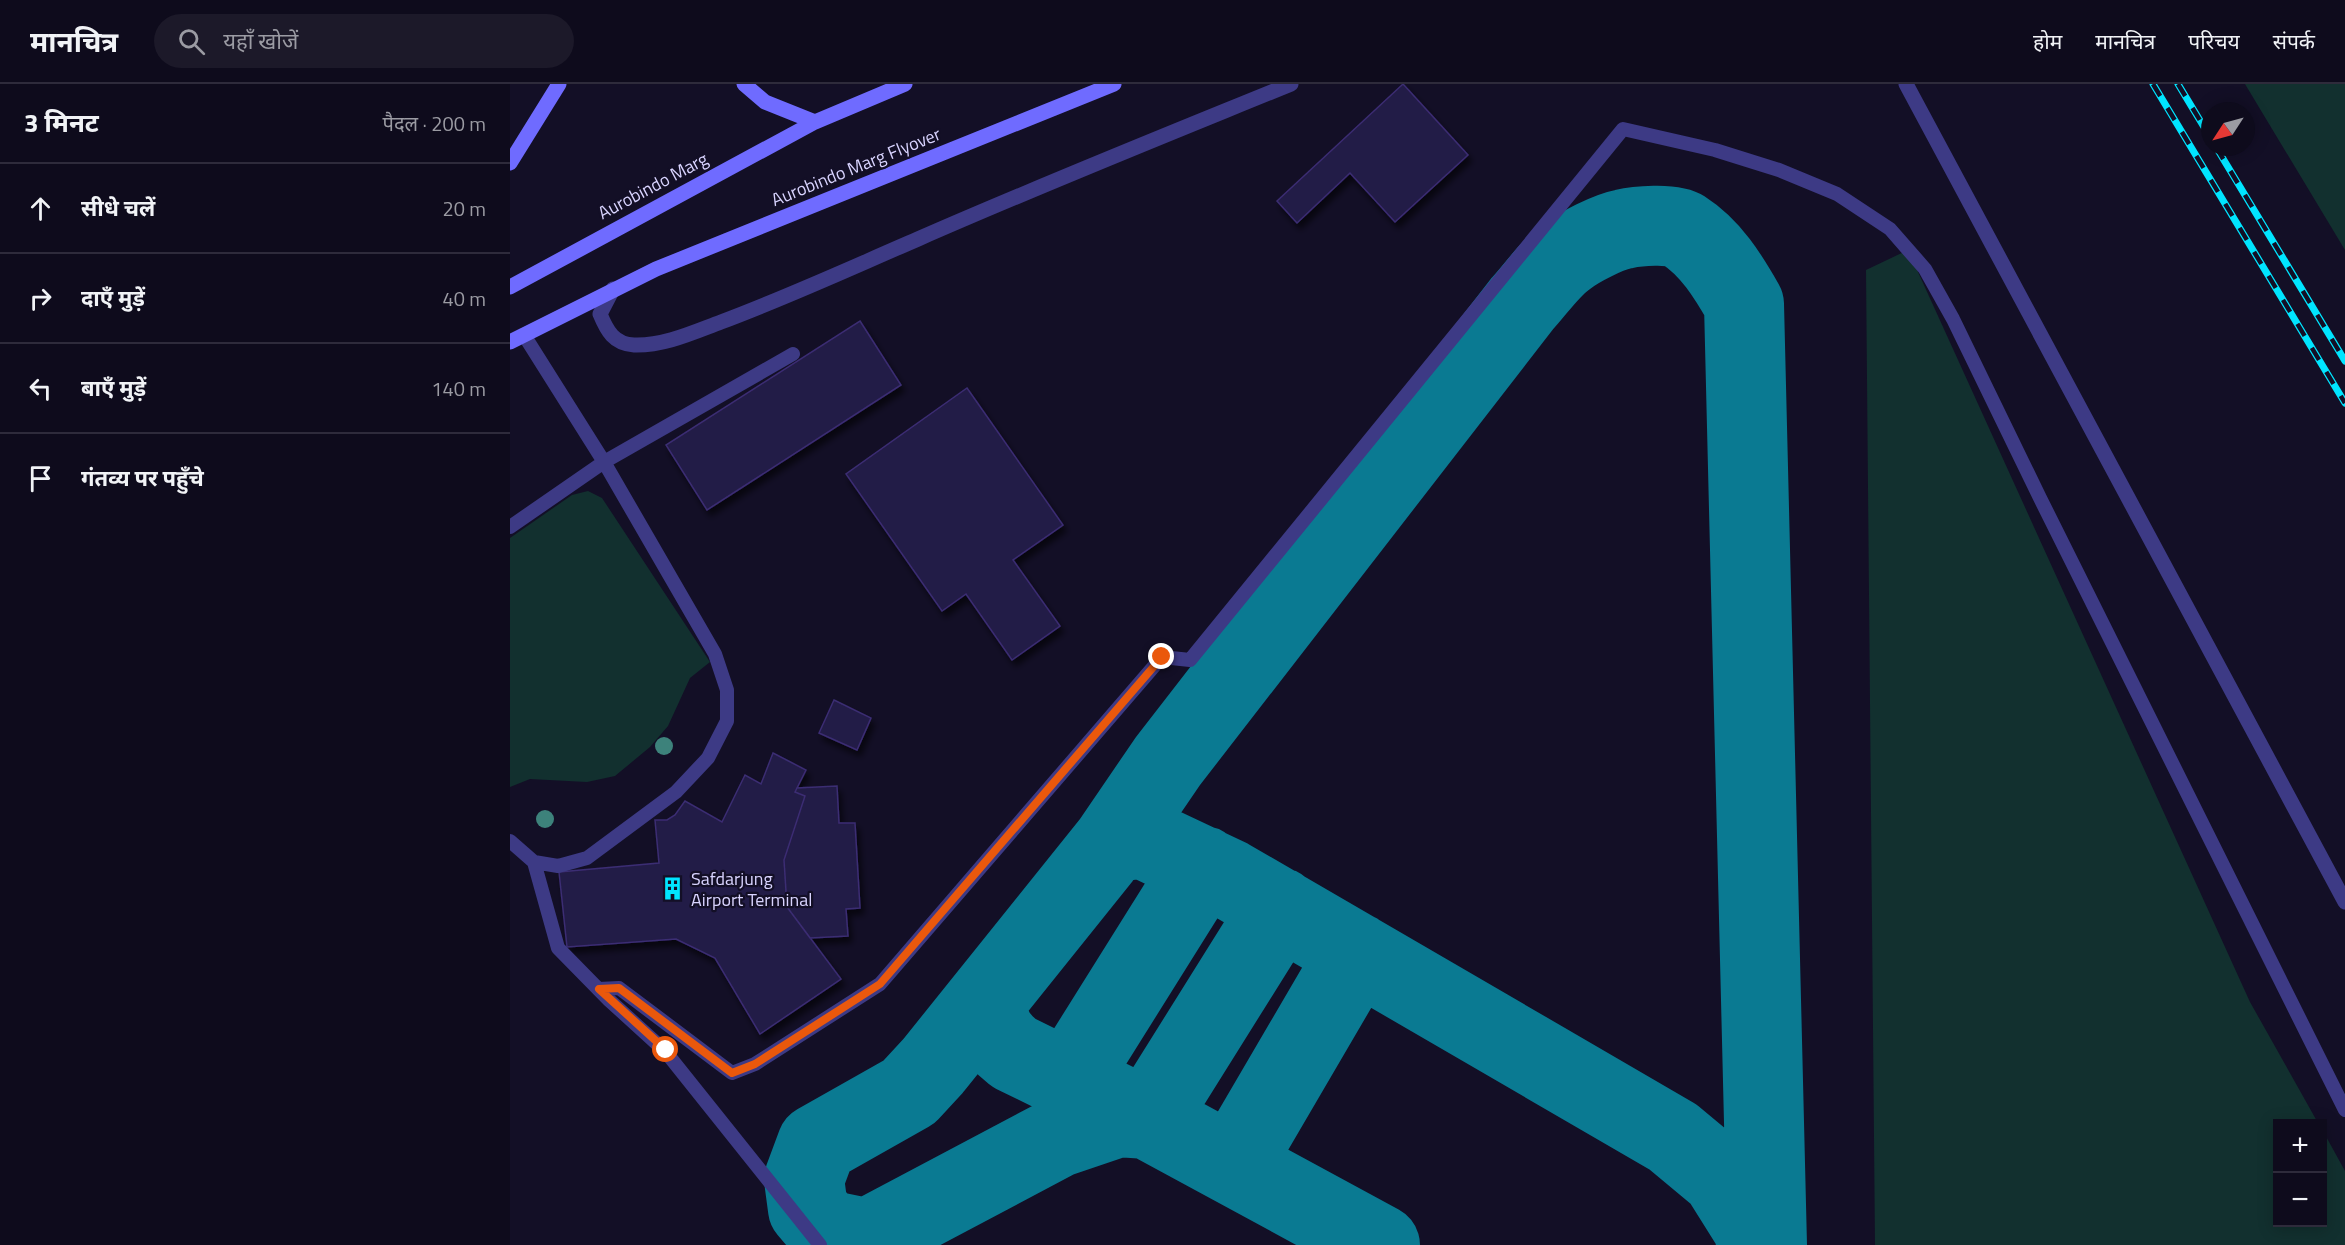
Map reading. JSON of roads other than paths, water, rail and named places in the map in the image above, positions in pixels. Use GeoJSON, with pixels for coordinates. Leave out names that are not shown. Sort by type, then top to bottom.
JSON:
{"type":"FeatureCollection","features":[{"type":"Feature","properties":{"kind":"main road"},"geometry":{"type":"LineString","coordinates":[[510,163],[559,84]]}},
{"type":"Feature","properties":{"kind":"main road"},"geometry":{"type":"LineString","coordinates":[[744,84],[765,102],[815,122],[905,84]]}},
{"type":"Feature","properties":{"kind":"main road","name":"Aurobindo Marg Flyover"},"geometry":{"type":"LineString","coordinates":[[613,289],[656,269],[1114,84]]}},
{"type":"Feature","properties":{"kind":"main road","name":"Aurobindo Marg"},"geometry":{"type":"LineString","coordinates":[[510,287],[815,122]]}},
{"type":"Feature","properties":{"kind":"main road"},"geometry":{"type":"LineString","coordinates":[[510,342],[613,289]]}},
{"type":"Feature","properties":{"kind":"street"},"geometry":{"type":"LineString","coordinates":[[613,289],[600,314],[608,333],[617,340],[633,345],[681,337],[763,306],[952,224],[1291,84]]}},
{"type":"Feature","properties":{"kind":"street"},"geometry":{"type":"LineString","coordinates":[[1906,84],[2345,902]]}},
{"type":"Feature","properties":{"kind":"lane"},"geometry":{"type":"LineString","coordinates":[[599,989],[619,988],[732,1073],[755,1064],[880,984],[1162,657],[1190,660],[1623,129],[1715,150],[1779,170],[1837,194],[1890,229],[1924,269],[1953,319],[2050,520],[2345,1110]]}},
{"type":"Feature","properties":{"kind":"lane"},"geometry":{"type":"LineString","coordinates":[[510,841],[534,862],[558,866],[587,858],[676,792],[708,758],[727,721],[727,690],[714,654],[604,462],[524,335]]}},
{"type":"Feature","properties":{"kind":"lane"},"geometry":{"type":"LineString","coordinates":[[510,527],[604,462],[793,354]]}},
{"type":"Feature","properties":{"kind":"lane"},"geometry":{"type":"LineString","coordinates":[[534,862],[558,948],[666,1050],[820,1245]]}},
{"type":"Feature","properties":{"kind":"railway"},"geometry":{"type":"LineString","coordinates":[[2153,84],[2345,403]]}},
{"type":"Feature","properties":{"kind":"railway"},"geometry":{"type":"LineString","coordinates":[[2178,84],[2201,122]]}},
{"type":"Feature","properties":{"kind":"railway"},"geometry":{"type":"LineString","coordinates":[[2221,156],[2345,361]]}},
{"type":"Feature","properties":{"kind":"place","name":"Safdarjung Airport Terminal"},"geometry":{"type":"Point","coordinates":[673,889]}}]}
